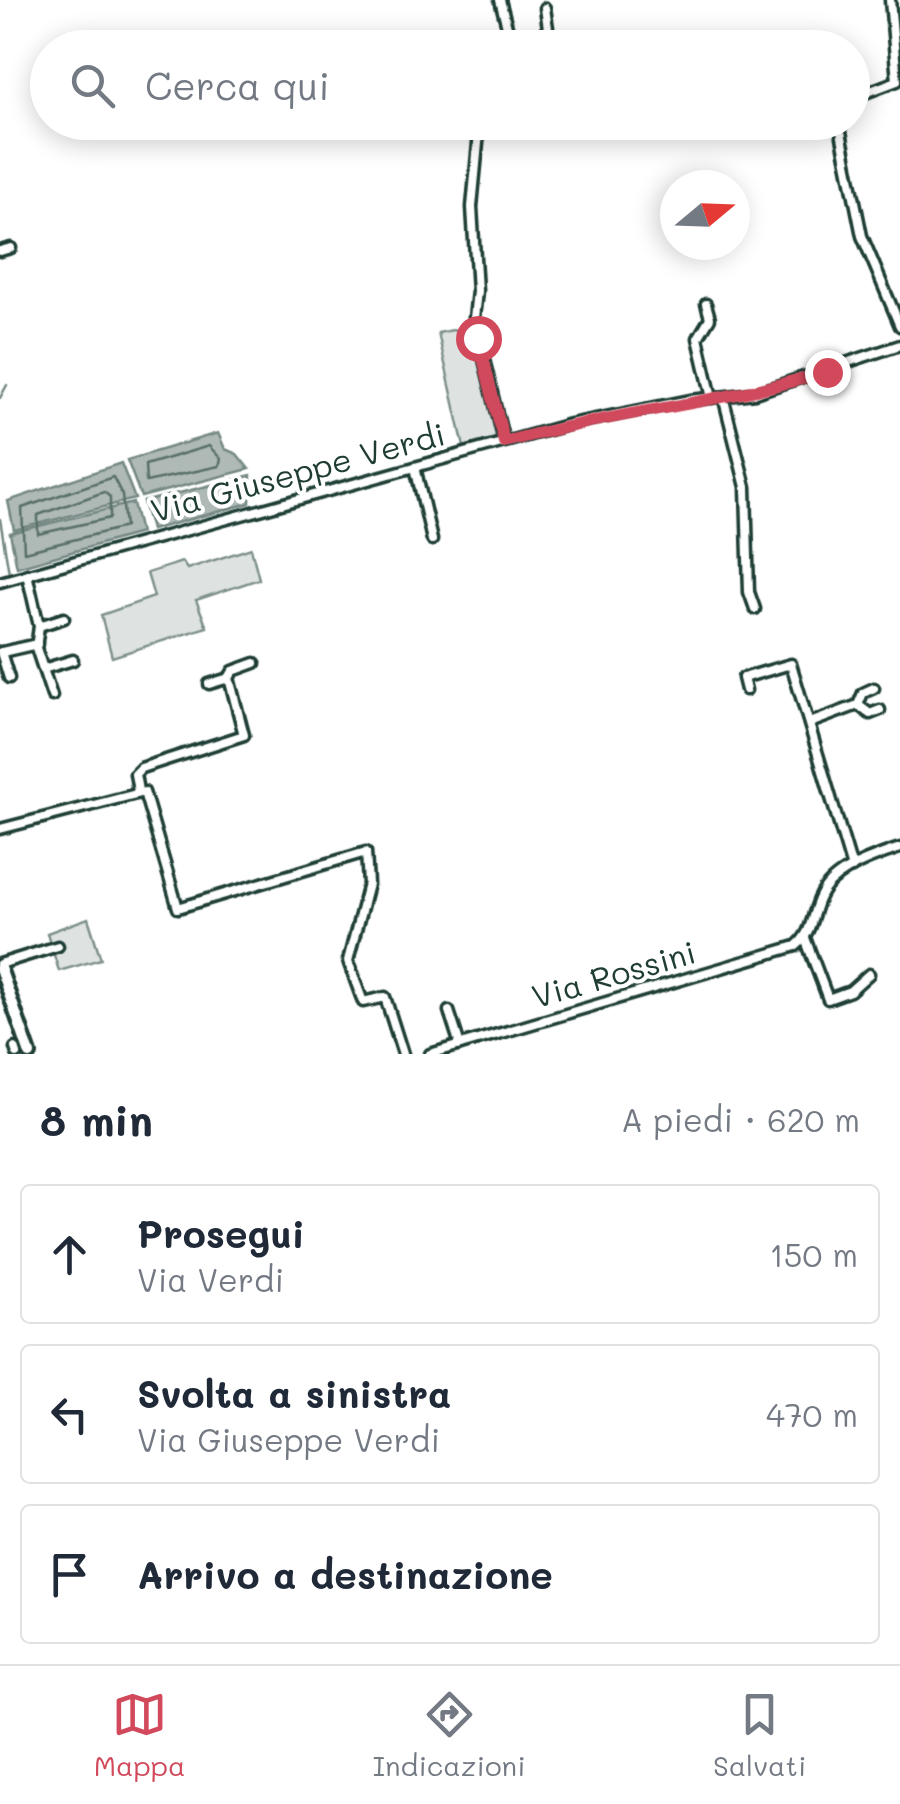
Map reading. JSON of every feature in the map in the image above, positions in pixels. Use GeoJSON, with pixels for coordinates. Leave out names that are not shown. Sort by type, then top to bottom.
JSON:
{"type":"FeatureCollection","features":[{"type":"Feature","properties":{"kind":"main road"},"geometry":{"type":"LineString","coordinates":[[0,966],[30,1054]]}},
{"type":"Feature","properties":{"kind":"street"},"geometry":{"type":"LineString","coordinates":[[500,0],[508,30]]}},
{"type":"Feature","properties":{"kind":"street"},"geometry":{"type":"LineString","coordinates":[[870,91],[897,81],[890,0]]}},
{"type":"Feature","properties":{"kind":"street"},"geometry":{"type":"LineString","coordinates":[[545,8],[546,30]]}},
{"type":"Feature","properties":{"kind":"street"},"geometry":{"type":"LineString","coordinates":[[478,140],[472,206],[477,291],[474,318],[504,442]]}},
{"type":"Feature","properties":{"kind":"street"},"geometry":{"type":"LineString","coordinates":[[843,140],[862,236],[900,326]]}},
{"type":"Feature","properties":{"kind":"street"},"geometry":{"type":"LineString","coordinates":[[0,251],[11,248]]}},
{"type":"Feature","properties":{"kind":"street"},"geometry":{"type":"LineString","coordinates":[[706,304],[710,318],[698,338],[712,398]]}},
{"type":"Feature","properties":{"kind":"street","name":"Via Giuseppe Verdi"},"geometry":{"type":"LineString","coordinates":[[0,582],[570,424],[712,398],[724,400],[839,369],[900,346]]}},
{"type":"Feature","properties":{"kind":"street"},"geometry":{"type":"LineString","coordinates":[[724,400],[746,487],[748,592],[755,609]]}},
{"type":"Feature","properties":{"kind":"street"},"geometry":{"type":"LineString","coordinates":[[415,467],[432,540]]}},
{"type":"Feature","properties":{"kind":"street"},"geometry":{"type":"LineString","coordinates":[[26,574],[40,626],[36,644],[52,696]]}},
{"type":"Feature","properties":{"kind":"street"},"geometry":{"type":"LineString","coordinates":[[40,626],[64,618]]}},
{"type":"Feature","properties":{"kind":"street"},"geometry":{"type":"LineString","coordinates":[[9,678],[1,650],[36,644]]}},
{"type":"Feature","properties":{"kind":"street"},"geometry":{"type":"LineString","coordinates":[[43,670],[73,660]]}},
{"type":"Feature","properties":{"kind":"street"},"geometry":{"type":"LineString","coordinates":[[209,684],[255,664]]}},
{"type":"Feature","properties":{"kind":"street"},"geometry":{"type":"LineString","coordinates":[[746,690],[743,678],[791,664],[852,868]]}},
{"type":"Feature","properties":{"kind":"street"},"geometry":{"type":"LineString","coordinates":[[138,791],[136,774],[141,768],[244,735],[229,678]]}},
{"type":"Feature","properties":{"kind":"street"},"geometry":{"type":"LineString","coordinates":[[858,705],[862,692],[874,688]]}},
{"type":"Feature","properties":{"kind":"street"},"geometry":{"type":"LineString","coordinates":[[810,724],[858,705]]}},
{"type":"Feature","properties":{"kind":"street"},"geometry":{"type":"LineString","coordinates":[[858,705],[870,714],[880,710]]}},
{"type":"Feature","properties":{"kind":"street"},"geometry":{"type":"LineString","coordinates":[[0,829],[138,791],[146,796],[176,907],[358,853],[369,856],[368,884],[348,962],[363,1002],[385,997],[403,1054]]}},
{"type":"Feature","properties":{"kind":"street"},"geometry":{"type":"LineString","coordinates":[[869,974],[850,991],[828,999],[805,938],[822,892],[852,868],[900,848]]}},
{"type":"Feature","properties":{"kind":"street","name":"Via Rossini"},"geometry":{"type":"LineString","coordinates":[[432,1054],[704,976],[784,950],[805,938]]}},
{"type":"Feature","properties":{"kind":"street"},"geometry":{"type":"LineString","coordinates":[[0,966],[58,946]]}},
{"type":"Feature","properties":{"kind":"street"},"geometry":{"type":"LineString","coordinates":[[449,1011],[460,1045]]}},
{"type":"Feature","properties":{"kind":"shaded area"},"geometry":{"type":"Polygon","coordinates":[[[473,326],[501,437],[464,447],[438,333],[473,326]]]}},
{"type":"Feature","properties":{"kind":"shaded area"},"geometry":{"type":"Polygon","coordinates":[[[251,548],[259,579],[196,600],[207,627],[112,657],[101,615],[154,597],[147,573],[182,562],[187,569],[251,548]]]}},
{"type":"Feature","properties":{"kind":"shaded area"},"geometry":{"type":"Polygon","coordinates":[[[88,918],[101,959],[59,971],[47,933],[88,918]]]}},
{"type":"Feature","properties":{"kind":"water"},"geometry":{"type":"Polygon","coordinates":[[[218,433],[225,449],[237,454],[249,469],[141,497],[127,460],[218,433]]]}},
{"type":"Feature","properties":{"kind":"water"},"geometry":{"type":"Polygon","coordinates":[[[121,463],[135,499],[14,530],[8,501],[121,463]]]}},
{"type":"Feature","properties":{"kind":"water"},"geometry":{"type":"Polygon","coordinates":[[[251,475],[250,503],[151,530],[143,502],[251,475]]]}},
{"type":"Feature","properties":{"kind":"water"},"geometry":{"type":"Polygon","coordinates":[[[133,503],[140,533],[17,567],[10,533],[133,503]]]}},
{"type":"Feature","properties":{"kind":"waterway"},"geometry":{"type":"LineString","coordinates":[[0,398],[7,385]]}},
{"type":"Feature","properties":{"kind":"waterway"},"geometry":{"type":"LineString","coordinates":[[753,389],[768,385]]}},
{"type":"Feature","properties":{"kind":"waterway"},"geometry":{"type":"LineString","coordinates":[[686,396],[701,395]]}},
{"type":"Feature","properties":{"kind":"waterway"},"geometry":{"type":"LineString","coordinates":[[641,406],[683,397]]}},
{"type":"Feature","properties":{"kind":"waterway"},"geometry":{"type":"LineString","coordinates":[[565,421],[588,417]]}},
{"type":"Feature","properties":{"kind":"waterway"},"geometry":{"type":"LineString","coordinates":[[386,470],[499,439]]}},
{"type":"Feature","properties":{"kind":"waterway"},"geometry":{"type":"LineString","coordinates":[[370,475],[379,472]]}},
{"type":"Feature","properties":{"kind":"waterway"},"geometry":{"type":"LineString","coordinates":[[338,483],[365,476]]}},
{"type":"Feature","properties":{"kind":"waterway"},"geometry":{"type":"LineString","coordinates":[[308,491],[334,484]]}},
{"type":"Feature","properties":{"kind":"waterway"},"geometry":{"type":"LineString","coordinates":[[270,502],[303,493]]}},
{"type":"Feature","properties":{"kind":"waterway"},"geometry":{"type":"LineString","coordinates":[[0,577],[259,505]]}},
{"type":"Feature","properties":{"kind":"waterway"},"geometry":{"type":"LineString","coordinates":[[0,519],[9,573]]}},
{"type":"Feature","properties":{"kind":"route"},"geometry":{"type":"LineString","coordinates":[[478,338],[504,442],[570,424],[616,418],[690,400],[724,400],[827,372]]}}]}
